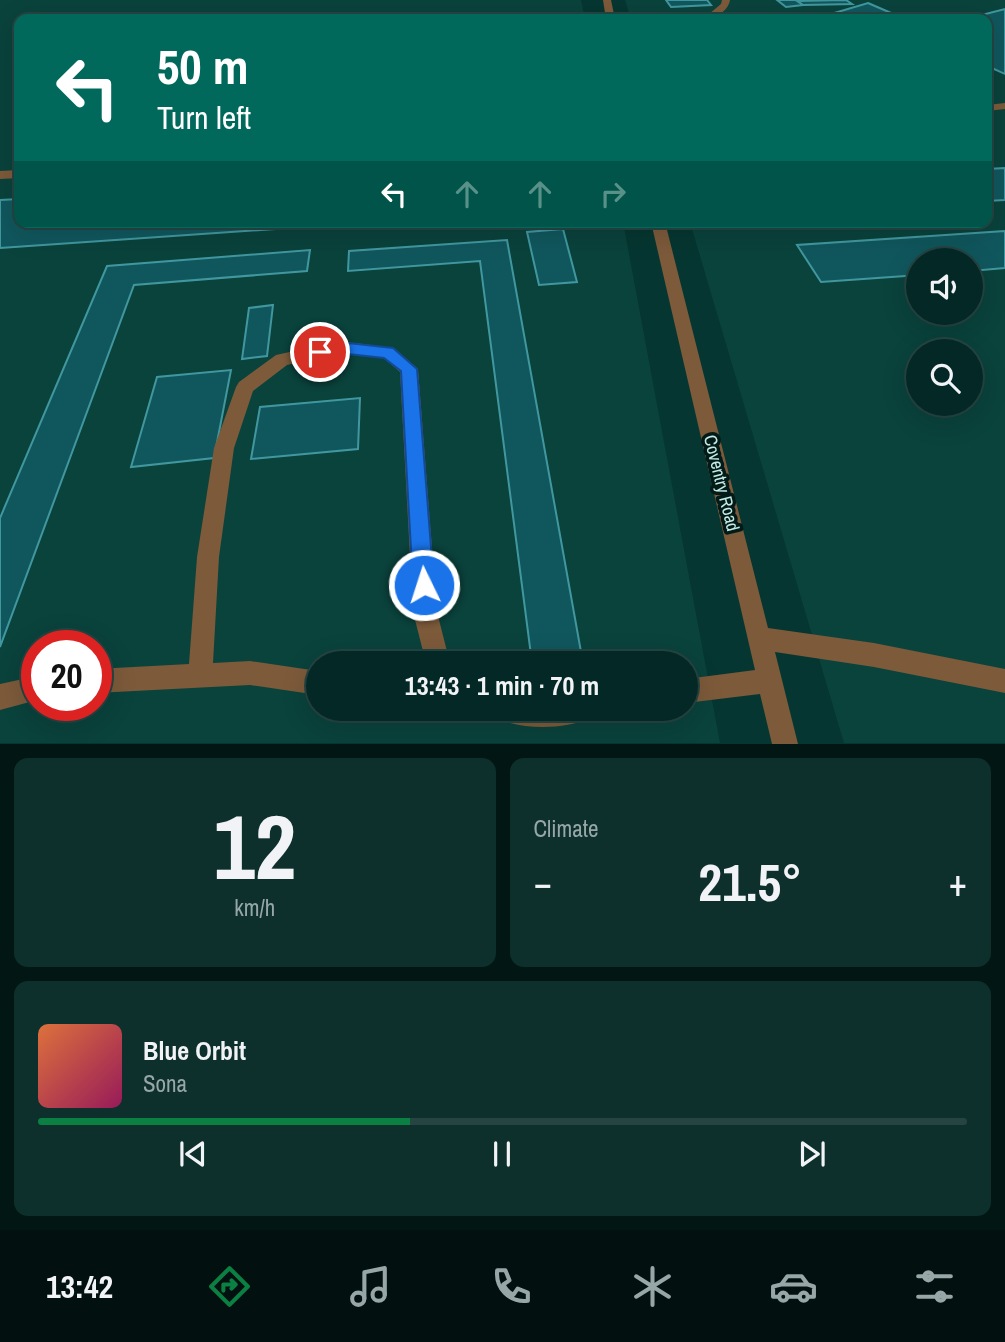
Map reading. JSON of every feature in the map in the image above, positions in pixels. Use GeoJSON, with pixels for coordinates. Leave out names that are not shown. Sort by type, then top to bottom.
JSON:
{"type":"FeatureCollection","features":[{"type":"Feature","properties":{"kind":"street"},"geometry":{"type":"LineString","coordinates":[[713,14],[725,5],[726,0]]}},
{"type":"Feature","properties":{"kind":"street","name":"Coventry Road"},"geometry":{"type":"LineString","coordinates":[[659,228],[785,744]]}},
{"type":"Feature","properties":{"kind":"street"},"geometry":{"type":"LineString","coordinates":[[200,675],[208,557],[224,448],[245,387],[282,360],[339,348],[388,352],[409,369],[425,612],[435,651]]}},
{"type":"Feature","properties":{"kind":"street"},"geometry":{"type":"LineString","coordinates":[[760,638],[874,655],[1005,681]]}},
{"type":"Feature","properties":{"kind":"street"},"geometry":{"type":"LineString","coordinates":[[112,680],[250,673],[306,681]]}},
{"type":"Feature","properties":{"kind":"street"},"geometry":{"type":"LineString","coordinates":[[698,689],[770,680]]}},
{"type":"Feature","properties":{"kind":"street"},"geometry":{"type":"LineString","coordinates":[[0,697],[21,692]]}},
{"type":"Feature","properties":{"kind":"shaded area"},"geometry":{"type":"Polygon","coordinates":[[[0,0],[581,0],[584,14],[14,14],[14,228],[624,228],[720,743],[0,743],[0,0]]]}},
{"type":"Feature","properties":{"kind":"shaded area"},"geometry":{"type":"Polygon","coordinates":[[[625,0],[1005,0],[1005,743],[844,743],[692,228],[992,228],[992,14],[629,14],[625,0]]]}},
{"type":"Feature","properties":{"kind":"building"},"geometry":{"type":"Polygon","coordinates":[[[666,0],[707,0],[711,5],[671,7],[666,0]]]}},
{"type":"Feature","properties":{"kind":"building"},"geometry":{"type":"Polygon","coordinates":[[[777,0],[796,0],[803,5],[786,7],[777,0]]]}},
{"type":"Feature","properties":{"kind":"building"},"geometry":{"type":"Polygon","coordinates":[[[846,0],[852,4],[803,5],[797,1],[846,0]]]}},
{"type":"Feature","properties":{"kind":"building"},"geometry":{"type":"Polygon","coordinates":[[[868,3],[893,14],[831,14],[868,3]]]}},
{"type":"Feature","properties":{"kind":"building"},"geometry":{"type":"Polygon","coordinates":[[[1005,9],[1005,74],[992,68],[992,14],[986,14],[1005,9]]]}},
{"type":"Feature","properties":{"kind":"building"},"geometry":{"type":"Polygon","coordinates":[[[1005,168],[1005,200],[992,201],[992,169],[1005,168]]]}},
{"type":"Feature","properties":{"kind":"building"},"geometry":{"type":"Polygon","coordinates":[[[14,199],[14,228],[290,228],[0,248],[0,200],[14,199]]]}},
{"type":"Feature","properties":{"kind":"building"},"geometry":{"type":"Polygon","coordinates":[[[563,229],[577,282],[539,285],[527,232],[563,229]]]}},
{"type":"Feature","properties":{"kind":"building"},"geometry":{"type":"Polygon","coordinates":[[[1005,231],[1005,268],[983,270],[983,248],[906,248],[906,276],[821,282],[797,245],[1005,231]]]}},
{"type":"Feature","properties":{"kind":"building"},"geometry":{"type":"Polygon","coordinates":[[[507,240],[581,651],[530,651],[480,261],[348,271],[349,251],[507,240]]]}},
{"type":"Feature","properties":{"kind":"building"},"geometry":{"type":"Polygon","coordinates":[[[310,250],[307,271],[134,285],[0,647],[0,518],[107,266],[310,250]]]}},
{"type":"Feature","properties":{"kind":"building"},"geometry":{"type":"Polygon","coordinates":[[[273,305],[267,356],[242,359],[249,308],[273,305]]]}},
{"type":"Feature","properties":{"kind":"building"},"geometry":{"type":"Polygon","coordinates":[[[231,370],[214,458],[131,467],[157,377],[231,370]]]}},
{"type":"Feature","properties":{"kind":"building"},"geometry":{"type":"Polygon","coordinates":[[[360,398],[358,449],[251,459],[260,407],[360,398]]]}},
{"type":"Feature","properties":{"kind":"route"},"geometry":{"type":"LineString","coordinates":[[320,352],[339,348],[388,352],[409,369],[424,585]]}}]}
